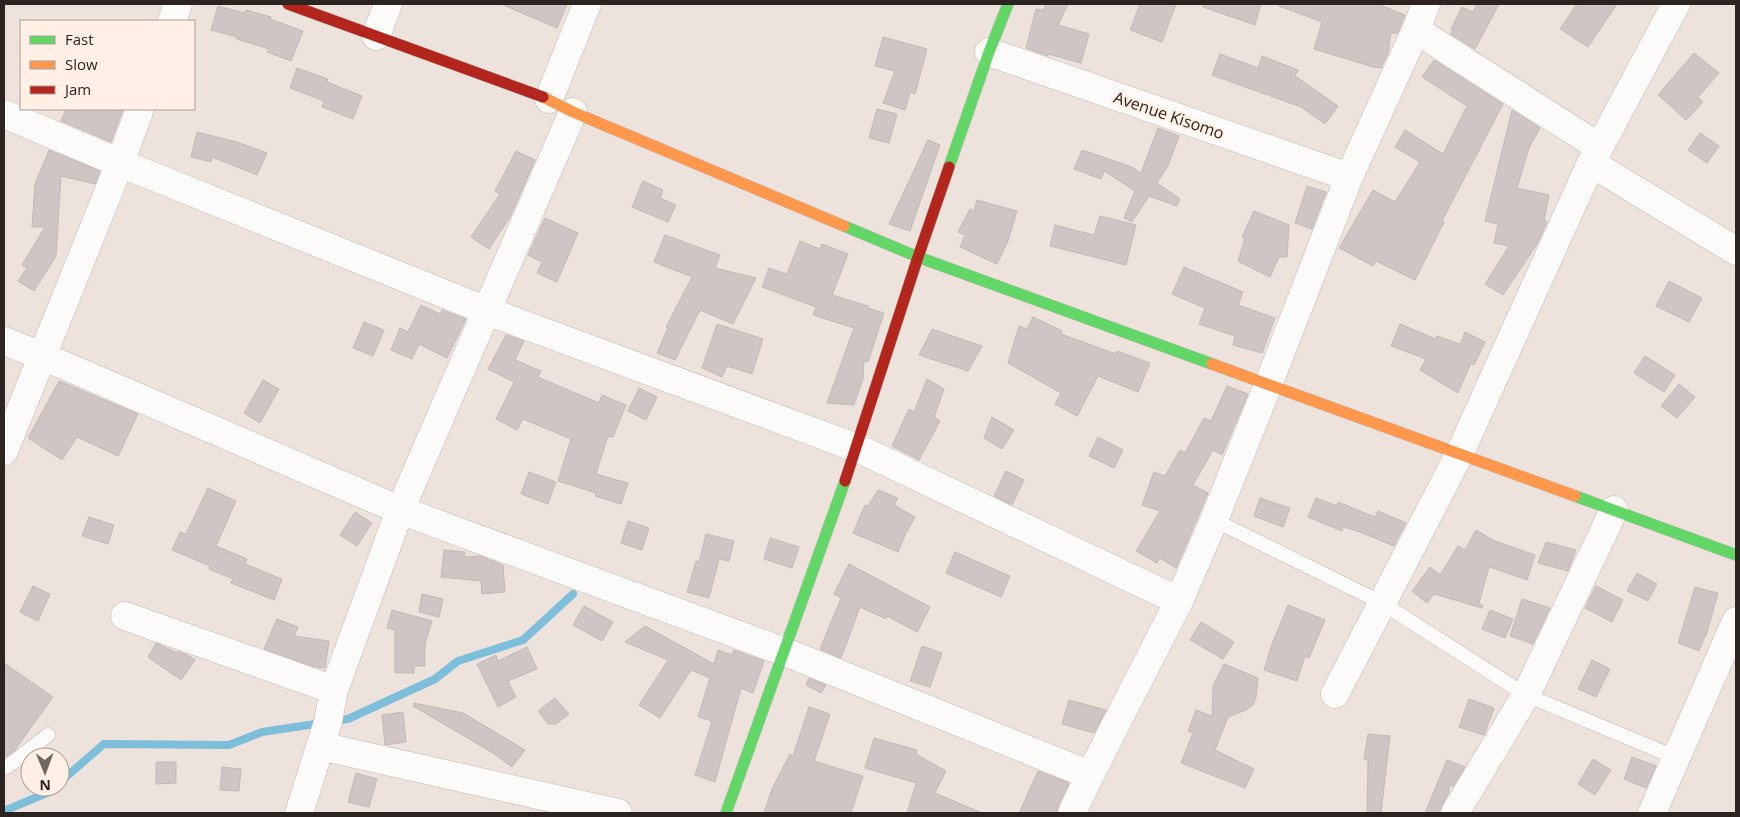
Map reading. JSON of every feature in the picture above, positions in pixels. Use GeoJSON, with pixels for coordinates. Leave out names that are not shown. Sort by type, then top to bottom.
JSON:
{"type":"FeatureCollection","features":[{"type":"Feature","properties":{"kind":"street"},"geometry":{"type":"LineString","coordinates":[[172,20],[178,4]]}},
{"type":"Feature","properties":{"kind":"street"},"geometry":{"type":"LineString","coordinates":[[288,4],[548,99],[573,112],[918,257],[1736,555]]}},
{"type":"Feature","properties":{"kind":"street"},"geometry":{"type":"LineString","coordinates":[[376,36],[388,4]]}},
{"type":"Feature","properties":{"kind":"street"},"geometry":{"type":"LineString","coordinates":[[548,99],[587,4]]}},
{"type":"Feature","properties":{"kind":"street"},"geometry":{"type":"LineString","coordinates":[[726,813],[857,448],[918,257],[989,52],[1008,4]]}},
{"type":"Feature","properties":{"kind":"street"},"geometry":{"type":"LineString","coordinates":[[1072,813],[1179,601],[1214,520],[1268,385],[1348,177],[1416,30],[1426,4]]}},
{"type":"Feature","properties":{"kind":"street"},"geometry":{"type":"LineString","coordinates":[[1335,694],[1458,455],[1595,155],[1676,4]]}},
{"type":"Feature","properties":{"kind":"street"},"geometry":{"type":"LineString","coordinates":[[1416,30],[1736,251]]}},
{"type":"Feature","properties":{"kind":"street","name":"Avenue Kisomo"},"geometry":{"type":"LineString","coordinates":[[989,52],[1348,177]]}},
{"type":"Feature","properties":{"kind":"street"},"geometry":{"type":"LineString","coordinates":[[4,451],[140,110]]}},
{"type":"Feature","properties":{"kind":"street"},"geometry":{"type":"LineString","coordinates":[[299,813],[328,722],[334,690],[400,510],[573,112]]}},
{"type":"Feature","properties":{"kind":"street"},"geometry":{"type":"LineString","coordinates":[[4,114],[120,163],[487,311],[857,448],[1179,601]]}},
{"type":"Feature","properties":{"kind":"street"},"geometry":{"type":"LineString","coordinates":[[4,342],[42,356],[400,510],[785,652],[1090,775]]}},
{"type":"Feature","properties":{"kind":"street"},"geometry":{"type":"LineString","coordinates":[[1455,813],[1526,695],[1614,510]]}},
{"type":"Feature","properties":{"kind":"street"},"geometry":{"type":"LineString","coordinates":[[125,616],[334,690]]}},
{"type":"Feature","properties":{"kind":"street"},"geometry":{"type":"LineString","coordinates":[[1652,813],[1736,621]]}},
{"type":"Feature","properties":{"kind":"street"},"geometry":{"type":"LineString","coordinates":[[320,746],[618,813]]}},
{"type":"Feature","properties":{"kind":"lane"},"geometry":{"type":"LineString","coordinates":[[1214,520],[1382,603],[1526,695],[1676,758]]}},
{"type":"Feature","properties":{"kind":"lane"},"geometry":{"type":"LineString","coordinates":[[4,767],[7,767],[48,734]]}},
{"type":"Feature","properties":{"kind":"building"},"geometry":{"type":"Polygon","coordinates":[[[501,4],[567,4],[557,28],[501,4]]]}},
{"type":"Feature","properties":{"kind":"building"},"geometry":{"type":"Polygon","coordinates":[[[1046,4],[1068,4],[1058,25],[1089,34],[1081,63],[1048,54],[1047,56],[1026,48],[1036,9],[1043,10],[1046,4]]]}},
{"type":"Feature","properties":{"kind":"building"},"geometry":{"type":"Polygon","coordinates":[[[1140,4],[1176,4],[1162,42],[1130,30],[1140,4]]]}},
{"type":"Feature","properties":{"kind":"building"},"geometry":{"type":"Polygon","coordinates":[[[1203,4],[1261,4],[1255,25],[1203,7],[1203,4]]]}},
{"type":"Feature","properties":{"kind":"building"},"geometry":{"type":"Polygon","coordinates":[[[1279,4],[1377,4],[1405,15],[1397,34],[1391,32],[1388,53],[1381,68],[1314,49],[1322,22],[1279,6],[1279,4]]]}},
{"type":"Feature","properties":{"kind":"building"},"geometry":{"type":"Polygon","coordinates":[[[1477,4],[1499,4],[1475,49],[1451,34],[1453,30],[1451,29],[1462,7],[1473,12],[1477,4]]]}},
{"type":"Feature","properties":{"kind":"building"},"geometry":{"type":"Polygon","coordinates":[[[1577,4],[1617,4],[1588,47],[1560,29],[1577,4]]]}},
{"type":"Feature","properties":{"kind":"building"},"geometry":{"type":"Polygon","coordinates":[[[218,6],[245,13],[246,10],[271,17],[270,19],[303,31],[291,61],[267,52],[269,49],[211,30],[218,6]]]}},
{"type":"Feature","properties":{"kind":"building"},"geometry":{"type":"Polygon","coordinates":[[[883,37],[927,49],[915,94],[910,92],[905,110],[883,103],[895,71],[875,66],[883,37]]]}},
{"type":"Feature","properties":{"kind":"building"},"geometry":{"type":"Polygon","coordinates":[[[1694,53],[1719,73],[1698,97],[1703,102],[1686,120],[1658,95],[1694,53]]]}},
{"type":"Feature","properties":{"kind":"building"},"geometry":{"type":"Polygon","coordinates":[[[1220,54],[1258,68],[1262,56],[1298,70],[1295,76],[1338,106],[1325,124],[1301,107],[1212,75],[1220,54]]]}},
{"type":"Feature","properties":{"kind":"building"},"geometry":{"type":"Polygon","coordinates":[[[1434,60],[1503,104],[1442,221],[1444,222],[1415,280],[1376,261],[1373,266],[1339,248],[1373,190],[1395,202],[1420,162],[1395,147],[1405,130],[1443,154],[1467,106],[1422,77],[1434,60]]]}},
{"type":"Feature","properties":{"kind":"building"},"geometry":{"type":"Polygon","coordinates":[[[297,68],[328,79],[327,82],[362,96],[353,119],[322,107],[324,101],[290,88],[297,68]]]}},
{"type":"Feature","properties":{"kind":"building"},"geometry":{"type":"Polygon","coordinates":[[[877,109],[897,114],[889,143],[869,138],[877,109]]]}},
{"type":"Feature","properties":{"kind":"building"},"geometry":{"type":"Polygon","coordinates":[[[66,110],[123,110],[111,142],[61,121],[66,110]]]}},
{"type":"Feature","properties":{"kind":"building"},"geometry":{"type":"Polygon","coordinates":[[[1512,110],[1540,128],[1529,148],[1517,188],[1549,195],[1544,220],[1547,222],[1537,244],[1503,295],[1485,284],[1509,246],[1494,243],[1498,224],[1485,221],[1512,110]]]}},
{"type":"Feature","properties":{"kind":"building"},"geometry":{"type":"Polygon","coordinates":[[[1158,128],[1179,136],[1168,166],[1157,183],[1180,199],[1177,206],[1149,196],[1132,222],[1124,218],[1135,191],[1104,171],[1101,179],[1074,169],[1082,150],[1132,167],[1141,173],[1158,128]]]}},
{"type":"Feature","properties":{"kind":"building"},"geometry":{"type":"Polygon","coordinates":[[[197,132],[237,142],[267,153],[257,175],[212,157],[211,162],[191,157],[197,132]]]}},
{"type":"Feature","properties":{"kind":"building"},"geometry":{"type":"Polygon","coordinates":[[[1700,133],[1719,146],[1707,163],[1688,150],[1700,133]]]}},
{"type":"Feature","properties":{"kind":"building"},"geometry":{"type":"Polygon","coordinates":[[[928,140],[940,145],[910,231],[889,224],[928,140]]]}},
{"type":"Feature","properties":{"kind":"building"},"geometry":{"type":"Polygon","coordinates":[[[49,150],[100,171],[95,184],[61,176],[56,256],[34,291],[18,281],[27,268],[22,265],[45,227],[32,227],[35,184],[49,150]]]}},
{"type":"Feature","properties":{"kind":"building"},"geometry":{"type":"Polygon","coordinates":[[[516,151],[535,160],[510,217],[489,249],[471,237],[500,194],[495,191],[516,151]]]}},
{"type":"Feature","properties":{"kind":"building"},"geometry":{"type":"Polygon","coordinates":[[[643,181],[663,190],[660,198],[676,205],[668,222],[632,207],[643,181]]]}},
{"type":"Feature","properties":{"kind":"building"},"geometry":{"type":"Polygon","coordinates":[[[1307,186],[1326,192],[1312,229],[1295,223],[1307,186]]]}},
{"type":"Feature","properties":{"kind":"building"},"geometry":{"type":"Polygon","coordinates":[[[977,200],[1017,211],[1008,241],[997,264],[960,247],[965,235],[958,232],[970,209],[974,211],[977,200]]]}},
{"type":"Feature","properties":{"kind":"building"},"geometry":{"type":"Polygon","coordinates":[[[1254,211],[1289,225],[1287,257],[1279,257],[1270,277],[1238,261],[1245,238],[1242,237],[1254,211]]]}},
{"type":"Feature","properties":{"kind":"building"},"geometry":{"type":"Polygon","coordinates":[[[1100,216],[1136,225],[1126,265],[1050,246],[1055,225],[1094,235],[1100,216]]]}},
{"type":"Feature","properties":{"kind":"building"},"geometry":{"type":"Polygon","coordinates":[[[545,218],[578,233],[557,282],[537,273],[542,262],[528,255],[545,218]]]}},
{"type":"Feature","properties":{"kind":"building"},"geometry":{"type":"Polygon","coordinates":[[[665,235],[720,255],[715,268],[756,278],[733,324],[700,310],[675,360],[657,353],[668,328],[666,327],[692,277],[654,262],[665,235]]]}},
{"type":"Feature","properties":{"kind":"building"},"geometry":{"type":"Polygon","coordinates":[[[800,241],[820,249],[822,244],[848,254],[832,295],[884,313],[868,362],[864,361],[863,379],[854,405],[827,403],[854,328],[813,315],[816,307],[762,287],[769,268],[787,274],[800,241]]]}},
{"type":"Feature","properties":{"kind":"building"},"geometry":{"type":"Polygon","coordinates":[[[1184,267],[1243,292],[1238,305],[1275,318],[1262,353],[1233,345],[1235,336],[1199,324],[1205,308],[1172,294],[1184,267]]]}},
{"type":"Feature","properties":{"kind":"building"},"geometry":{"type":"Polygon","coordinates":[[[1669,281],[1702,298],[1689,322],[1656,306],[1669,281]]]}},
{"type":"Feature","properties":{"kind":"building"},"geometry":{"type":"Polygon","coordinates":[[[421,305],[440,314],[442,310],[466,319],[447,358],[419,344],[412,359],[391,350],[400,328],[408,332],[421,305]]]}},
{"type":"Feature","properties":{"kind":"building"},"geometry":{"type":"Polygon","coordinates":[[[1033,317],[1062,331],[1061,334],[1116,354],[1117,351],[1150,363],[1138,392],[1098,376],[1077,416],[1055,404],[1061,393],[1008,363],[1019,326],[1027,329],[1033,317]]]}},
{"type":"Feature","properties":{"kind":"building"},"geometry":{"type":"Polygon","coordinates":[[[364,322],[384,330],[373,356],[353,348],[364,322]]]}},
{"type":"Feature","properties":{"kind":"building"},"geometry":{"type":"Polygon","coordinates":[[[717,324],[763,339],[752,374],[727,366],[722,377],[702,368],[717,324]]]}},
{"type":"Feature","properties":{"kind":"building"},"geometry":{"type":"Polygon","coordinates":[[[1400,324],[1436,339],[1437,336],[1460,344],[1465,332],[1485,342],[1474,365],[1471,363],[1458,393],[1420,370],[1426,359],[1391,346],[1400,324]]]}},
{"type":"Feature","properties":{"kind":"building"},"geometry":{"type":"Polygon","coordinates":[[[932,329],[982,346],[968,371],[919,355],[932,329]]]}},
{"type":"Feature","properties":{"kind":"building"},"geometry":{"type":"Polygon","coordinates":[[[506,335],[524,341],[515,360],[541,371],[538,377],[599,403],[602,395],[626,405],[613,437],[608,436],[596,474],[628,483],[621,504],[595,496],[596,493],[558,481],[571,439],[523,419],[517,430],[496,419],[514,382],[488,369],[506,335]]]}},
{"type":"Feature","properties":{"kind":"building"},"geometry":{"type":"Polygon","coordinates":[[[1645,356],[1675,375],[1664,392],[1634,373],[1645,356]]]}},
{"type":"Feature","properties":{"kind":"building"},"geometry":{"type":"Polygon","coordinates":[[[927,379],[944,389],[934,417],[940,421],[919,460],[892,446],[909,409],[914,412],[927,379]]]}},
{"type":"Feature","properties":{"kind":"building"},"geometry":{"type":"Polygon","coordinates":[[[263,380],[279,389],[260,423],[244,413],[263,380]]]}},
{"type":"Feature","properties":{"kind":"building"},"geometry":{"type":"Polygon","coordinates":[[[59,381],[138,414],[118,456],[77,437],[62,460],[28,438],[59,381]]]}},
{"type":"Feature","properties":{"kind":"building"},"geometry":{"type":"Polygon","coordinates":[[[1679,384],[1695,397],[1677,418],[1661,406],[1679,384]]]}},
{"type":"Feature","properties":{"kind":"building"},"geometry":{"type":"Polygon","coordinates":[[[1227,386],[1248,394],[1222,455],[1213,450],[1193,485],[1208,493],[1176,568],[1160,558],[1157,563],[1136,551],[1160,511],[1142,505],[1154,472],[1165,476],[1180,450],[1185,453],[1204,418],[1211,421],[1227,386]]]}},
{"type":"Feature","properties":{"kind":"building"},"geometry":{"type":"Polygon","coordinates":[[[639,388],[657,397],[646,420],[628,411],[639,388]]]}},
{"type":"Feature","properties":{"kind":"building"},"geometry":{"type":"Polygon","coordinates":[[[992,417],[1014,430],[1002,449],[984,438],[992,417]]]}},
{"type":"Feature","properties":{"kind":"building"},"geometry":{"type":"Polygon","coordinates":[[[1098,437],[1123,450],[1114,468],[1089,456],[1098,437]]]}},
{"type":"Feature","properties":{"kind":"building"},"geometry":{"type":"Polygon","coordinates":[[[1006,471],[1024,480],[1012,505],[994,496],[1006,471]]]}},
{"type":"Feature","properties":{"kind":"building"},"geometry":{"type":"Polygon","coordinates":[[[529,472],[556,482],[548,504],[521,494],[529,472]]]}},
{"type":"Feature","properties":{"kind":"building"},"geometry":{"type":"Polygon","coordinates":[[[208,488],[236,501],[216,546],[247,559],[245,564],[282,579],[274,600],[231,583],[233,579],[209,569],[210,566],[172,550],[180,532],[186,534],[208,488]]]}},
{"type":"Feature","properties":{"kind":"building"},"geometry":{"type":"Polygon","coordinates":[[[878,490],[898,498],[894,505],[915,517],[898,552],[853,533],[865,505],[868,506],[878,490]]]}},
{"type":"Feature","properties":{"kind":"building"},"geometry":{"type":"Polygon","coordinates":[[[1260,498],[1290,508],[1283,527],[1254,516],[1260,498]]]}},
{"type":"Feature","properties":{"kind":"building"},"geometry":{"type":"Polygon","coordinates":[[[1316,498],[1337,506],[1338,502],[1375,517],[1378,511],[1406,523],[1394,546],[1343,527],[1342,531],[1308,517],[1316,498]]]}},
{"type":"Feature","properties":{"kind":"building"},"geometry":{"type":"Polygon","coordinates":[[[355,512],[372,523],[357,546],[340,535],[355,512]]]}},
{"type":"Feature","properties":{"kind":"building"},"geometry":{"type":"Polygon","coordinates":[[[89,517],[114,525],[108,544],[82,536],[89,517]]]}},
{"type":"Feature","properties":{"kind":"building"},"geometry":{"type":"Polygon","coordinates":[[[628,521],[649,528],[642,550],[621,543],[628,521]]]}},
{"type":"Feature","properties":{"kind":"building"},"geometry":{"type":"Polygon","coordinates":[[[1476,530],[1495,541],[1535,555],[1527,580],[1489,567],[1479,603],[1483,606],[1482,608],[1434,594],[1427,603],[1412,591],[1430,567],[1440,575],[1458,546],[1465,550],[1476,530]]]}},
{"type":"Feature","properties":{"kind":"building"},"geometry":{"type":"Polygon","coordinates":[[[706,534],[734,541],[729,561],[719,559],[709,598],[687,592],[696,561],[699,562],[706,534]]]}},
{"type":"Feature","properties":{"kind":"building"},"geometry":{"type":"Polygon","coordinates":[[[770,538],[799,547],[792,568],[764,559],[770,538]]]}},
{"type":"Feature","properties":{"kind":"building"},"geometry":{"type":"Polygon","coordinates":[[[1546,542],[1576,550],[1568,571],[1538,563],[1546,542]]]}},
{"type":"Feature","properties":{"kind":"building"},"geometry":{"type":"Polygon","coordinates":[[[444,550],[465,552],[464,557],[480,556],[503,565],[505,592],[482,594],[481,581],[441,577],[444,550]]]}},
{"type":"Feature","properties":{"kind":"building"},"geometry":{"type":"Polygon","coordinates":[[[955,552],[1010,576],[1001,597],[946,573],[955,552]]]}},
{"type":"Feature","properties":{"kind":"building"},"geometry":{"type":"Polygon","coordinates":[[[849,564],[930,607],[917,632],[887,616],[886,619],[860,607],[841,658],[820,649],[841,598],[834,594],[849,564]]]}},
{"type":"Feature","properties":{"kind":"building"},"geometry":{"type":"Polygon","coordinates":[[[1637,573],[1657,584],[1648,601],[1627,591],[1637,573]]]}},
{"type":"Feature","properties":{"kind":"building"},"geometry":{"type":"Polygon","coordinates":[[[33,586],[50,594],[38,621],[20,612],[33,586]]]}},
{"type":"Feature","properties":{"kind":"building"},"geometry":{"type":"Polygon","coordinates":[[[1596,586],[1623,600],[1612,622],[1585,608],[1596,586]]]}},
{"type":"Feature","properties":{"kind":"building"},"geometry":{"type":"Polygon","coordinates":[[[1695,587],[1718,593],[1706,636],[1699,651],[1678,643],[1695,587]]]}},
{"type":"Feature","properties":{"kind":"building"},"geometry":{"type":"Polygon","coordinates":[[[422,594],[443,599],[439,617],[419,612],[422,594]]]}},
{"type":"Feature","properties":{"kind":"building"},"geometry":{"type":"Polygon","coordinates":[[[1522,599],[1550,608],[1533,644],[1510,636],[1522,599]]]}},
{"type":"Feature","properties":{"kind":"building"},"geometry":{"type":"Polygon","coordinates":[[[1288,605],[1325,620],[1309,658],[1305,656],[1297,681],[1264,670],[1272,644],[1288,605]]]}},
{"type":"Feature","properties":{"kind":"building"},"geometry":{"type":"Polygon","coordinates":[[[584,606],[613,622],[602,641],[573,625],[584,606]]]}},
{"type":"Feature","properties":{"kind":"building"},"geometry":{"type":"Polygon","coordinates":[[[392,610],[432,621],[425,644],[425,666],[414,666],[414,673],[395,673],[395,630],[387,628],[392,610]]]}},
{"type":"Feature","properties":{"kind":"building"},"geometry":{"type":"Polygon","coordinates":[[[1490,610],[1513,619],[1505,638],[1482,629],[1490,610]]]}},
{"type":"Feature","properties":{"kind":"building"},"geometry":{"type":"Polygon","coordinates":[[[277,619],[298,627],[294,636],[329,641],[325,668],[315,667],[264,649],[277,619]]]}},
{"type":"Feature","properties":{"kind":"building"},"geometry":{"type":"Polygon","coordinates":[[[1201,622],[1234,642],[1223,659],[1190,640],[1201,622]]]}},
{"type":"Feature","properties":{"kind":"building"},"geometry":{"type":"Polygon","coordinates":[[[645,626],[714,664],[718,650],[732,655],[734,650],[764,661],[753,693],[741,688],[715,782],[695,775],[712,721],[698,717],[710,678],[691,670],[660,718],[639,705],[668,660],[625,642],[645,626]]]}},
{"type":"Feature","properties":{"kind":"building"},"geometry":{"type":"Polygon","coordinates":[[[156,643],[195,660],[181,680],[148,657],[156,643]]]}},
{"type":"Feature","properties":{"kind":"building"},"geometry":{"type":"Polygon","coordinates":[[[922,646],[942,653],[930,687],[910,681],[922,646]]]}},
{"type":"Feature","properties":{"kind":"building"},"geometry":{"type":"Polygon","coordinates":[[[527,647],[537,669],[508,681],[516,697],[498,707],[477,664],[496,655],[498,661],[527,647]]]}},
{"type":"Feature","properties":{"kind":"building"},"geometry":{"type":"Polygon","coordinates":[[[1592,660],[1610,669],[1596,697],[1578,689],[1592,660]]]}},
{"type":"Feature","properties":{"kind":"building"},"geometry":{"type":"Polygon","coordinates":[[[4,663],[53,697],[15,750],[4,758],[4,663]]]}},
{"type":"Feature","properties":{"kind":"building"},"geometry":{"type":"Polygon","coordinates":[[[1224,664],[1258,678],[1253,705],[1228,717],[1215,750],[1254,769],[1245,788],[1181,763],[1193,733],[1188,731],[1196,710],[1212,716],[1213,686],[1224,664]]]}},
{"type":"Feature","properties":{"kind":"building"},"geometry":{"type":"Polygon","coordinates":[[[809,678],[826,685],[821,693],[806,685],[809,678]]]}},
{"type":"Feature","properties":{"kind":"building"},"geometry":{"type":"Polygon","coordinates":[[[555,698],[569,714],[556,724],[548,724],[538,711],[555,698]]]}},
{"type":"Feature","properties":{"kind":"building"},"geometry":{"type":"Polygon","coordinates":[[[1469,699],[1494,708],[1484,735],[1459,727],[1469,699]]]}},
{"type":"Feature","properties":{"kind":"building"},"geometry":{"type":"Polygon","coordinates":[[[1069,700],[1106,710],[1094,733],[1062,724],[1069,700]]]}},
{"type":"Feature","properties":{"kind":"building"},"geometry":{"type":"Polygon","coordinates":[[[414,703],[463,713],[525,750],[512,767],[493,753],[413,706],[414,703]]]}},
{"type":"Feature","properties":{"kind":"building"},"geometry":{"type":"Polygon","coordinates":[[[809,707],[830,714],[814,761],[863,776],[851,813],[764,813],[772,789],[790,754],[793,756],[809,707]]]}},
{"type":"Feature","properties":{"kind":"building"},"geometry":{"type":"Polygon","coordinates":[[[403,712],[406,742],[385,745],[382,715],[403,712]]]}},
{"type":"Feature","properties":{"kind":"building"},"geometry":{"type":"Polygon","coordinates":[[[1368,734],[1390,736],[1381,813],[1367,813],[1368,760],[1364,759],[1368,734]]]}},
{"type":"Feature","properties":{"kind":"building"},"geometry":{"type":"Polygon","coordinates":[[[874,738],[917,750],[916,754],[946,771],[935,793],[982,813],[907,813],[916,783],[865,768],[874,738]]]}},
{"type":"Feature","properties":{"kind":"building"},"geometry":{"type":"Polygon","coordinates":[[[1632,757],[1656,766],[1646,788],[1624,779],[1632,757]]]}},
{"type":"Feature","properties":{"kind":"building"},"geometry":{"type":"Polygon","coordinates":[[[1593,759],[1611,770],[1595,795],[1578,784],[1593,759]]]}},
{"type":"Feature","properties":{"kind":"building"},"geometry":{"type":"Polygon","coordinates":[[[1447,760],[1465,767],[1453,787],[1449,785],[1449,792],[1439,813],[1425,813],[1447,760]]]}},
{"type":"Feature","properties":{"kind":"building"},"geometry":{"type":"Polygon","coordinates":[[[156,762],[176,762],[176,783],[156,784],[156,762]]]}},
{"type":"Feature","properties":{"kind":"building"},"geometry":{"type":"Polygon","coordinates":[[[222,767],[241,769],[239,791],[220,790],[222,767]]]}},
{"type":"Feature","properties":{"kind":"building"},"geometry":{"type":"Polygon","coordinates":[[[1038,771],[1069,783],[1058,806],[1057,813],[1019,813],[1038,771]]]}},
{"type":"Feature","properties":{"kind":"building"},"geometry":{"type":"Polygon","coordinates":[[[356,773],[377,779],[369,807],[348,802],[356,773]]]}},
{"type":"Feature","properties":{"kind":"waterway"},"geometry":{"type":"LineString","coordinates":[[333,721],[348,719],[435,679],[458,661],[523,640],[573,594]]}},
{"type":"Feature","properties":{"kind":"waterway"},"geometry":{"type":"LineString","coordinates":[[70,773],[104,744],[229,745],[262,732],[322,723]]}},
{"type":"Feature","properties":{"kind":"waterway"},"geometry":{"type":"LineString","coordinates":[[4,811],[37,797]]}},
{"type":"Feature","properties":{"kind":"traffic: fast"},"geometry":{"type":"LineString","coordinates":[[949,167],[989,52],[1008,4]]}},
{"type":"Feature","properties":{"kind":"traffic: fast"},"geometry":{"type":"LineString","coordinates":[[844,226],[918,257],[1212,364]]}},
{"type":"Feature","properties":{"kind":"traffic: fast"},"geometry":{"type":"LineString","coordinates":[[726,813],[845,481]]}},
{"type":"Feature","properties":{"kind":"traffic: fast"},"geometry":{"type":"LineString","coordinates":[[1575,496],[1736,555]]}},
{"type":"Feature","properties":{"kind":"traffic: slow"},"geometry":{"type":"LineString","coordinates":[[543,97],[573,112],[844,226]]}},
{"type":"Feature","properties":{"kind":"traffic: slow"},"geometry":{"type":"LineString","coordinates":[[1212,364],[1575,496]]}},
{"type":"Feature","properties":{"kind":"traffic: jam"},"geometry":{"type":"LineString","coordinates":[[288,4],[543,97]]}},
{"type":"Feature","properties":{"kind":"traffic: jam"},"geometry":{"type":"LineString","coordinates":[[845,481],[949,167]]}}]}
